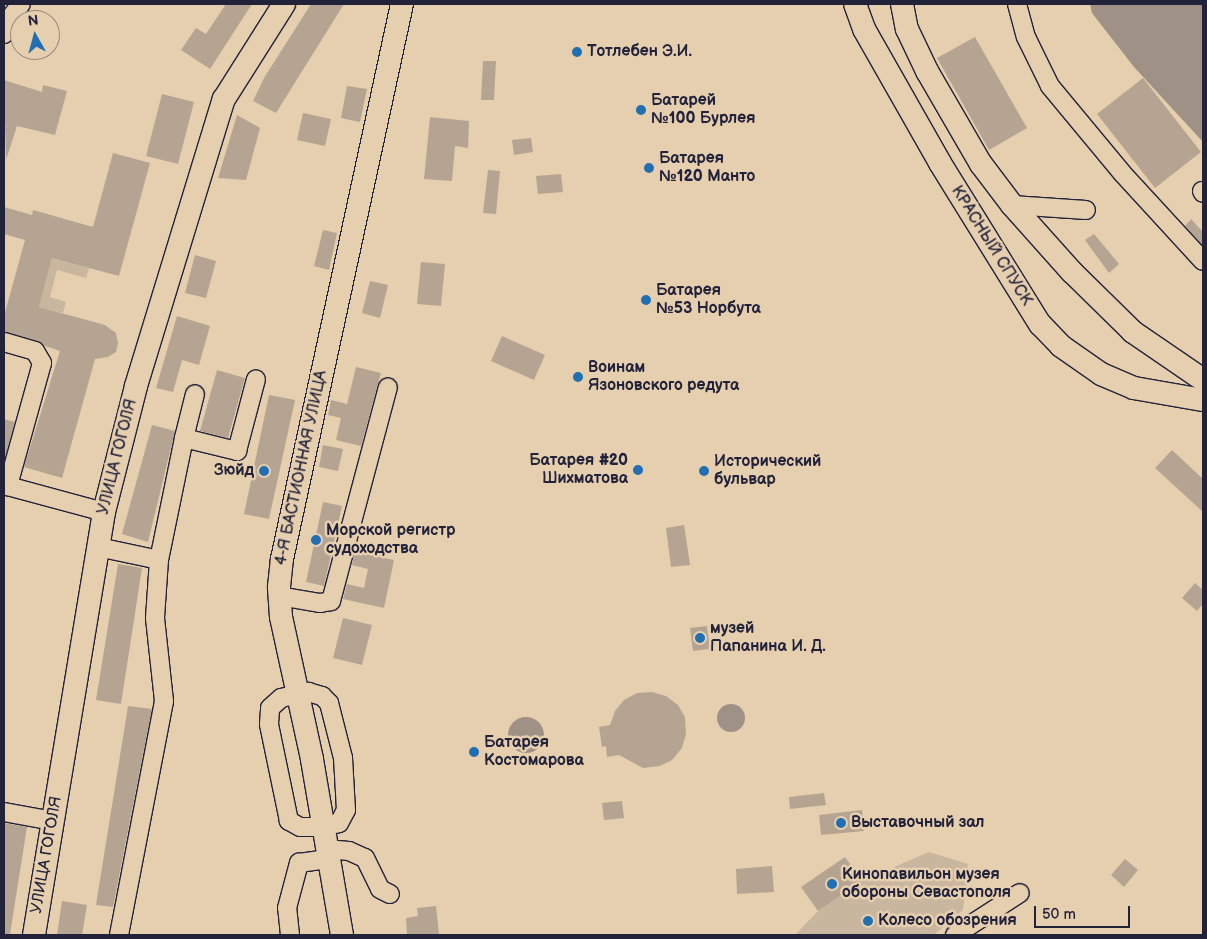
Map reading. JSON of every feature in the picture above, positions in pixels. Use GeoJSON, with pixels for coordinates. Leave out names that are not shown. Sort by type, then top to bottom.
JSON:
{"type":"FeatureCollection","features":[{"type":"Feature","properties":{"kind":"main road","name":"УЛИЦА ГОГОЛЯ"},"geometry":{"type":"LineString","coordinates":[[34,935],[45,820],[104,512],[136,386],[224,99],[284,4]]}},
{"type":"Feature","properties":{"kind":"main road","name":"4-Я БАСТИОННАЯ УЛИЦА"},"geometry":{"type":"LineString","coordinates":[[342,935],[279,596],[282,559],[402,4]]}},
{"type":"Feature","properties":{"kind":"main road","name":"КРАСНЫЙ СПУСК"},"geometry":{"type":"LineString","coordinates":[[855,4],[864,29],[940,163],[1040,324],[1061,346],[1100,374],[1134,388],[1203,400]]}},
{"type":"Feature","properties":{"kind":"main road"},"geometry":{"type":"LineString","coordinates":[[902,4],[907,29],[927,71],[981,164],[1012,205],[1072,272],[1132,332],[1203,380]]}},
{"type":"Feature","properties":{"kind":"street"},"geometry":{"type":"LineString","coordinates":[[4,34],[8,21],[22,4]]}},
{"type":"Feature","properties":{"kind":"street"},"geometry":{"type":"LineString","coordinates":[[1017,4],[1026,37],[1050,86],[1123,174],[1203,261]]}},
{"type":"Feature","properties":{"kind":"street"},"geometry":{"type":"LineString","coordinates":[[1012,205],[1086,210]]}},
{"type":"Feature","properties":{"kind":"street"},"geometry":{"type":"LineString","coordinates":[[4,342],[35,351],[42,363],[6,486],[104,512]]}},
{"type":"Feature","properties":{"kind":"street"},"geometry":{"type":"LineString","coordinates":[[184,438],[237,451],[256,379]]}},
{"type":"Feature","properties":{"kind":"street"},"geometry":{"type":"LineString","coordinates":[[279,596],[320,603],[332,601],[388,387]]}},
{"type":"Feature","properties":{"kind":"street"},"geometry":{"type":"LineString","coordinates":[[119,935],[164,701],[155,618],[159,560],[195,394]]}},
{"type":"Feature","properties":{"kind":"street"},"geometry":{"type":"LineString","coordinates":[[98,547],[159,560]]}},
{"type":"Feature","properties":{"kind":"street"},"geometry":{"type":"LineString","coordinates":[[298,694],[322,696],[329,703],[337,726],[346,810],[340,823],[323,827],[300,827],[289,820],[269,724],[270,708],[281,698],[298,694]]}},
{"type":"Feature","properties":{"kind":"street"},"geometry":{"type":"LineString","coordinates":[[4,812],[45,820]]}},
{"type":"Feature","properties":{"kind":"street"},"geometry":{"type":"LineString","coordinates":[[290,935],[286,908],[299,863],[328,854],[349,851],[364,858],[380,889],[390,894]]}},
{"type":"Feature","properties":{"kind":"street"},"geometry":{"type":"LineString","coordinates":[[955,935],[976,928],[1020,893]]}},
{"type":"Feature","properties":{"kind":"shaded area"},"geometry":{"type":"Polygon","coordinates":[[[1090,4],[1203,4],[1203,142],[1134,67],[1092,13],[1090,4]]]}},
{"type":"Feature","properties":{"kind":"shaded area"},"geometry":{"type":"Polygon","coordinates":[[[52,258],[89,268],[86,278],[57,270],[50,297],[66,302],[63,313],[39,307],[52,258]]]}},
{"type":"Feature","properties":{"kind":"shaded area"},"geometry":{"type":"Polygon","coordinates":[[[731,704],[741,708],[745,718],[741,728],[731,732],[721,728],[717,718],[721,708],[731,704]]]}},
{"type":"Feature","properties":{"kind":"shaded area"},"geometry":{"type":"Polygon","coordinates":[[[526,717],[533,718],[539,722],[543,728],[543,742],[539,748],[533,752],[526,753],[519,752],[513,748],[509,742],[508,735],[509,728],[513,722],[519,718],[526,717]]]}},
{"type":"Feature","properties":{"kind":"shaded area"},"geometry":{"type":"Polygon","coordinates":[[[929,852],[968,864],[963,910],[934,935],[795,935],[818,911],[862,881],[929,852]]]}},
{"type":"Feature","properties":{"kind":"building"},"geometry":{"type":"Polygon","coordinates":[[[226,4],[252,4],[210,69],[181,50],[196,28],[206,34],[226,4]]]}},
{"type":"Feature","properties":{"kind":"building"},"geometry":{"type":"Polygon","coordinates":[[[311,4],[344,4],[276,113],[253,101],[264,78],[311,4]]]}},
{"type":"Feature","properties":{"kind":"building"},"geometry":{"type":"Polygon","coordinates":[[[975,37],[1027,128],[989,150],[937,58],[975,37]]]}},
{"type":"Feature","properties":{"kind":"building"},"geometry":{"type":"Polygon","coordinates":[[[483,61],[496,61],[494,100],[481,100],[483,61]]]}},
{"type":"Feature","properties":{"kind":"building"},"geometry":{"type":"Polygon","coordinates":[[[1143,78],[1201,152],[1155,188],[1097,114],[1143,78]]]}},
{"type":"Feature","properties":{"kind":"building"},"geometry":{"type":"Polygon","coordinates":[[[4,80],[42,92],[43,85],[67,91],[55,135],[17,126],[6,160],[4,80]]]}},
{"type":"Feature","properties":{"kind":"building"},"geometry":{"type":"Polygon","coordinates":[[[347,86],[367,89],[360,122],[341,118],[347,86]]]}},
{"type":"Feature","properties":{"kind":"building"},"geometry":{"type":"Polygon","coordinates":[[[162,94],[194,102],[178,164],[146,156],[162,94]]]}},
{"type":"Feature","properties":{"kind":"building"},"geometry":{"type":"Polygon","coordinates":[[[303,113],[331,119],[325,146],[297,140],[303,113]]]}},
{"type":"Feature","properties":{"kind":"building"},"geometry":{"type":"Polygon","coordinates":[[[237,115],[260,128],[246,180],[218,178],[237,115]]]}},
{"type":"Feature","properties":{"kind":"building"},"geometry":{"type":"Polygon","coordinates":[[[430,117],[469,121],[468,148],[455,146],[452,181],[424,179],[430,117]]]}},
{"type":"Feature","properties":{"kind":"building"},"geometry":{"type":"Polygon","coordinates":[[[531,138],[533,152],[514,155],[512,140],[531,138]]]}},
{"type":"Feature","properties":{"kind":"building"},"geometry":{"type":"Polygon","coordinates":[[[113,153],[150,163],[119,276],[52,258],[39,307],[105,325],[116,333],[118,343],[116,352],[108,357],[95,359],[62,478],[24,467],[60,351],[4,332],[4,316],[25,240],[4,234],[4,207],[32,215],[33,210],[93,227],[113,153]]]}},
{"type":"Feature","properties":{"kind":"building"},"geometry":{"type":"Polygon","coordinates":[[[488,170],[500,171],[496,214],[483,213],[488,170]]]}},
{"type":"Feature","properties":{"kind":"building"},"geometry":{"type":"Polygon","coordinates":[[[561,174],[563,192],[538,194],[536,176],[561,174]]]}},
{"type":"Feature","properties":{"kind":"building"},"geometry":{"type":"Polygon","coordinates":[[[1191,219],[1203,232],[1203,246],[1185,226],[1191,219]]]}},
{"type":"Feature","properties":{"kind":"building"},"geometry":{"type":"Polygon","coordinates":[[[323,230],[337,233],[329,270],[314,266],[323,230]]]}},
{"type":"Feature","properties":{"kind":"building"},"geometry":{"type":"Polygon","coordinates":[[[1094,234],[1119,264],[1109,273],[1085,240],[1094,234]]]}},
{"type":"Feature","properties":{"kind":"building"},"geometry":{"type":"Polygon","coordinates":[[[195,255],[216,261],[206,298],[185,293],[195,255]]]}},
{"type":"Feature","properties":{"kind":"building"},"geometry":{"type":"Polygon","coordinates":[[[421,262],[445,264],[441,306],[417,304],[421,262]]]}},
{"type":"Feature","properties":{"kind":"building"},"geometry":{"type":"Polygon","coordinates":[[[370,281],[388,285],[380,318],[362,313],[370,281]]]}},
{"type":"Feature","properties":{"kind":"building"},"geometry":{"type":"Polygon","coordinates":[[[177,316],[210,326],[199,365],[182,360],[173,392],[156,388],[177,316]]]}},
{"type":"Feature","properties":{"kind":"building"},"geometry":{"type":"Polygon","coordinates":[[[502,336],[545,355],[534,380],[491,361],[502,336]]]}},
{"type":"Feature","properties":{"kind":"building"},"geometry":{"type":"Polygon","coordinates":[[[356,367],[381,373],[361,446],[336,440],[341,418],[328,415],[331,400],[347,404],[356,367]]]}},
{"type":"Feature","properties":{"kind":"building"},"geometry":{"type":"Polygon","coordinates":[[[217,370],[245,378],[228,438],[200,431],[217,370]]]}},
{"type":"Feature","properties":{"kind":"building"},"geometry":{"type":"Polygon","coordinates":[[[269,395],[295,400],[269,519],[244,514],[269,395]]]}},
{"type":"Feature","properties":{"kind":"building"},"geometry":{"type":"Polygon","coordinates":[[[4,419],[15,422],[4,462],[4,419]]]}},
{"type":"Feature","properties":{"kind":"building"},"geometry":{"type":"Polygon","coordinates":[[[152,425],[175,431],[148,542],[122,534],[152,425]]]}},
{"type":"Feature","properties":{"kind":"building"},"geometry":{"type":"Polygon","coordinates":[[[323,445],[343,449],[338,471],[319,467],[323,445]]]}},
{"type":"Feature","properties":{"kind":"building"},"geometry":{"type":"Polygon","coordinates":[[[1172,450],[1203,479],[1203,512],[1155,468],[1172,450]]]}},
{"type":"Feature","properties":{"kind":"building"},"geometry":{"type":"Polygon","coordinates":[[[323,502],[342,506],[324,586],[306,582],[323,502]]]}},
{"type":"Feature","properties":{"kind":"building"},"geometry":{"type":"Polygon","coordinates":[[[684,525],[690,565],[671,567],[666,528],[684,525]]]}},
{"type":"Feature","properties":{"kind":"building"},"geometry":{"type":"Polygon","coordinates":[[[355,552],[394,560],[384,608],[343,599],[347,584],[364,588],[368,569],[352,565],[355,552]]]}},
{"type":"Feature","properties":{"kind":"building"},"geometry":{"type":"Polygon","coordinates":[[[118,564],[142,568],[121,704],[96,700],[118,564]]]}},
{"type":"Feature","properties":{"kind":"building"},"geometry":{"type":"Polygon","coordinates":[[[1195,583],[1203,590],[1203,604],[1197,611],[1182,598],[1195,583]]]}},
{"type":"Feature","properties":{"kind":"building"},"geometry":{"type":"Polygon","coordinates":[[[343,618],[372,625],[362,665],[333,658],[343,618]]]}},
{"type":"Feature","properties":{"kind":"building","name":"музей Папанина И. Д."},"geometry":{"type":"Polygon","coordinates":[[[707,626],[710,649],[693,651],[690,628],[707,626]]]}},
{"type":"Feature","properties":{"kind":"building"},"geometry":{"type":"Polygon","coordinates":[[[652,692],[666,696],[678,705],[685,717],[686,734],[682,748],[672,760],[660,766],[643,768],[619,755],[607,757],[606,746],[602,747],[599,727],[610,725],[615,711],[624,700],[637,693],[652,692]]]}},
{"type":"Feature","properties":{"kind":"building"},"geometry":{"type":"Polygon","coordinates":[[[128,706],[152,709],[113,907],[96,905],[128,706]]]}},
{"type":"Feature","properties":{"kind":"building"},"geometry":{"type":"Polygon","coordinates":[[[824,793],[826,805],[790,809],[789,797],[824,793]]]}},
{"type":"Feature","properties":{"kind":"building"},"geometry":{"type":"Polygon","coordinates":[[[622,801],[624,818],[604,820],[602,803],[622,801]]]}},
{"type":"Feature","properties":{"kind":"building","name":"Выставочный зал"},"geometry":{"type":"Polygon","coordinates":[[[862,810],[864,831],[821,835],[819,815],[862,810]]]}},
{"type":"Feature","properties":{"kind":"building"},"geometry":{"type":"Polygon","coordinates":[[[4,823],[27,827],[10,934],[4,934],[4,823]]]}},
{"type":"Feature","properties":{"kind":"building","name":"Кинопавильон музея обороны Севастополя"},"geometry":{"type":"Polygon","coordinates":[[[845,857],[862,881],[818,911],[801,887],[845,857]]]}},
{"type":"Feature","properties":{"kind":"building"},"geometry":{"type":"Polygon","coordinates":[[[1125,859],[1138,870],[1124,887],[1111,875],[1125,859]]]}},
{"type":"Feature","properties":{"kind":"building"},"geometry":{"type":"Polygon","coordinates":[[[772,866],[774,892],[737,894],[736,869],[772,866]]]}},
{"type":"Feature","properties":{"kind":"building"},"geometry":{"type":"Polygon","coordinates":[[[62,901],[87,905],[82,935],[57,935],[62,901]]]}},
{"type":"Feature","properties":{"kind":"building"},"geometry":{"type":"Polygon","coordinates":[[[436,906],[439,935],[407,935],[406,918],[418,916],[417,908],[436,906]]]}},
{"type":"Feature","properties":{"kind":"place","name":"Тотлебен Э.И."},"geometry":{"type":"Point","coordinates":[577,52]}},
{"type":"Feature","properties":{"kind":"place","name":"Батарей №100 Бурлея"},"geometry":{"type":"Point","coordinates":[641,110]}},
{"type":"Feature","properties":{"kind":"place","name":"Батарея №120 Манто"},"geometry":{"type":"Point","coordinates":[649,168]}},
{"type":"Feature","properties":{"kind":"place","name":"Батарея №53 Норбута"},"geometry":{"type":"Point","coordinates":[646,300]}},
{"type":"Feature","properties":{"kind":"place","name":"Воинам Язоновского редута"},"geometry":{"type":"Point","coordinates":[578,377]}},
{"type":"Feature","properties":{"kind":"place","name":"Батарея #20 Шихматова"},"geometry":{"type":"Point","coordinates":[638,470]}},
{"type":"Feature","properties":{"kind":"place","name":"Зюйд"},"geometry":{"type":"Point","coordinates":[264,471]}},
{"type":"Feature","properties":{"kind":"place","name":"Исторический бульвар"},"geometry":{"type":"Point","coordinates":[704,471]}},
{"type":"Feature","properties":{"kind":"place","name":"Морской регистр судоходства"},"geometry":{"type":"Point","coordinates":[316,540]}},
{"type":"Feature","properties":{"kind":"place","name":"музей Папанина И. Д."},"geometry":{"type":"Point","coordinates":[700,638]}},
{"type":"Feature","properties":{"kind":"place","name":"Батарея Костомарова"},"geometry":{"type":"Point","coordinates":[474,752]}},
{"type":"Feature","properties":{"kind":"place","name":"Выставочный зал"},"geometry":{"type":"Point","coordinates":[841,823]}},
{"type":"Feature","properties":{"kind":"place","name":"Кинопавильон музея обороны Севастополя"},"geometry":{"type":"Point","coordinates":[832,884]}},
{"type":"Feature","properties":{"kind":"place","name":"Колесо обозрения"},"geometry":{"type":"Point","coordinates":[868,921]}}]}
